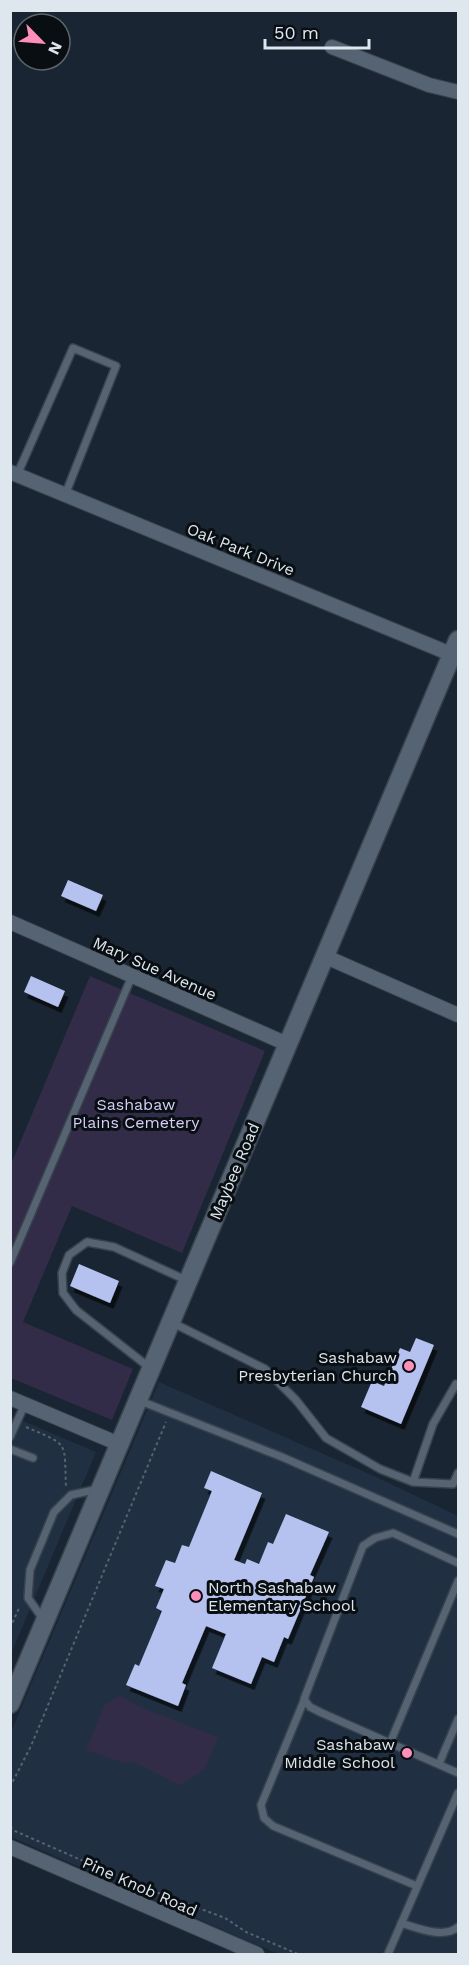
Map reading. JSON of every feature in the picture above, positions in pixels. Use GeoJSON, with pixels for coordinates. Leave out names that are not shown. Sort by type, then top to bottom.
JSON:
{"type":"FeatureCollection","features":[{"type":"Feature","properties":{"kind":"main road","name":"Maybee Road"},"geometry":{"type":"LineString","coordinates":[[10,1704],[324,956],[456,650]]}},
{"type":"Feature","properties":{"kind":"street"},"geometry":{"type":"LineString","coordinates":[[332,47],[429,85],[459,92]]}},
{"type":"Feature","properties":{"kind":"street","name":"Oak Park Drive"},"geometry":{"type":"LineString","coordinates":[[14,474],[456,650]]}},
{"type":"Feature","properties":{"kind":"street","name":"Mary Sue Avenue"},"geometry":{"type":"LineString","coordinates":[[10,922],[287,1044]]}},
{"type":"Feature","properties":{"kind":"street"},"geometry":{"type":"LineString","coordinates":[[324,956],[459,1015]]}},
{"type":"Feature","properties":{"kind":"street"},"geometry":{"type":"LineString","coordinates":[[10,1398],[119,1444]]}},
{"type":"Feature","properties":{"kind":"street","name":"Pine Knob Road"},"geometry":{"type":"LineString","coordinates":[[10,1847],[257,1954]]}},
{"type":"Feature","properties":{"kind":"lane"},"geometry":{"type":"LineString","coordinates":[[14,474],[73,348],[116,366],[65,495]]}},
{"type":"Feature","properties":{"kind":"lane"},"geometry":{"type":"LineString","coordinates":[[10,1263],[132,976]]}},
{"type":"Feature","properties":{"kind":"lane"},"geometry":{"type":"LineString","coordinates":[[151,1369],[76,1310],[63,1293],[62,1273],[69,1255],[87,1242],[114,1247],[188,1281]]}},
{"type":"Feature","properties":{"kind":"lane"},"geometry":{"type":"LineString","coordinates":[[171,1322],[265,1369],[296,1400],[326,1438],[380,1470],[413,1482],[453,1484],[459,1473]]}},
{"type":"Feature","properties":{"kind":"lane"},"geometry":{"type":"LineString","coordinates":[[413,1482],[433,1424],[456,1384],[459,1385]]}},
{"type":"Feature","properties":{"kind":"lane"},"geometry":{"type":"LineString","coordinates":[[138,1400],[282,1457],[459,1534]]}},
{"type":"Feature","properties":{"kind":"lane"},"geometry":{"type":"LineString","coordinates":[[10,1437],[25,1404]]}},
{"type":"Feature","properties":{"kind":"lane"},"geometry":{"type":"LineString","coordinates":[[10,1449],[33,1458]]}},
{"type":"Feature","properties":{"kind":"lane"},"geometry":{"type":"LineString","coordinates":[[45,1622],[28,1598],[30,1570],[54,1512],[71,1495],[101,1488]]}},
{"type":"Feature","properties":{"kind":"lane"},"geometry":{"type":"LineString","coordinates":[[417,1886],[273,1826],[264,1818],[261,1805],[305,1698],[363,1545],[375,1538],[393,1533],[459,1563]]}},
{"type":"Feature","properties":{"kind":"lane"},"geometry":{"type":"LineString","coordinates":[[390,1743],[459,1581]]}},
{"type":"Feature","properties":{"kind":"lane"},"geometry":{"type":"LineString","coordinates":[[305,1698],[310,1707],[459,1773]]}},
{"type":"Feature","properties":{"kind":"lane"},"geometry":{"type":"LineString","coordinates":[[439,1764],[459,1719]]}},
{"type":"Feature","properties":{"kind":"lane"},"geometry":{"type":"LineString","coordinates":[[388,1954],[459,1793]]}},
{"type":"Feature","properties":{"kind":"lane"},"geometry":{"type":"LineString","coordinates":[[401,1923],[429,1931],[453,1932],[459,1928]]}},
{"type":"Feature","properties":{"kind":"path"},"geometry":{"type":"LineString","coordinates":[[10,1787],[31,1746],[170,1412]]}},
{"type":"Feature","properties":{"kind":"path"},"geometry":{"type":"LineString","coordinates":[[10,1827],[146,1888],[225,1918],[246,1932],[298,1954]]}},
{"type":"Feature","properties":{"kind":"shaded area","name":"North Sashabaw Elementary School"},"geometry":{"type":"Polygon","coordinates":[[[159,1382],[376,1477],[458,1516],[458,1954],[278,1954],[11,1837],[11,1732],[159,1382]]]}},
{"type":"Feature","properties":{"kind":"shaded area"},"geometry":{"type":"Polygon","coordinates":[[[11,1416],[96,1452],[11,1654],[11,1416]]]}},
{"type":"Feature","properties":{"kind":"green space","name":"Sashabaw Plains Cemetery"},"geometry":{"type":"Polygon","coordinates":[[[90,976],[265,1051],[182,1253],[72,1206],[23,1322],[133,1369],[112,1420],[11,1378],[11,1164],[90,976]]]}},
{"type":"Feature","properties":{"kind":"green space"},"geometry":{"type":"Polygon","coordinates":[[[120,1696],[142,1708],[218,1737],[205,1769],[180,1785],[134,1762],[124,1763],[86,1750],[105,1704],[120,1696]]]}},
{"type":"Feature","properties":{"kind":"building"},"geometry":{"type":"Polygon","coordinates":[[[68,880],[103,895],[96,911],[61,896],[68,880]]]}},
{"type":"Feature","properties":{"kind":"building"},"geometry":{"type":"Polygon","coordinates":[[[31,976],[65,991],[58,1007],[24,992],[31,976]]]}},
{"type":"Feature","properties":{"kind":"building"},"geometry":{"type":"Polygon","coordinates":[[[79,1264],[119,1281],[110,1303],[70,1286],[79,1264]]]}},
{"type":"Feature","properties":{"kind":"building","name":"Sashabaw Presbyterian Church"},"geometry":{"type":"Polygon","coordinates":[[[416,1338],[434,1345],[401,1424],[361,1407],[372,1381],[384,1386],[400,1348],[410,1352],[416,1338]]]}},
{"type":"Feature","properties":{"kind":"building"},"geometry":{"type":"Polygon","coordinates":[[[211,1471],[262,1493],[234,1560],[245,1564],[247,1559],[259,1564],[268,1542],[273,1544],[286,1514],[329,1532],[310,1575],[314,1577],[288,1639],[284,1637],[274,1662],[262,1657],[251,1684],[212,1668],[226,1634],[206,1626],[182,1683],[186,1685],[178,1706],[126,1685],[135,1664],[139,1666],[162,1611],[156,1608],[164,1589],[155,1586],[166,1560],[175,1563],[182,1545],[189,1547],[212,1491],[204,1488],[211,1471]]]}},
{"type":"Feature","properties":{"kind":"place","name":"Sashabaw Presbyterian Church"},"geometry":{"type":"Point","coordinates":[409,1366]}},
{"type":"Feature","properties":{"kind":"place","name":"North Sashabaw Elementary School"},"geometry":{"type":"Point","coordinates":[196,1596]}},
{"type":"Feature","properties":{"kind":"place","name":"Sashabaw Middle School"},"geometry":{"type":"Point","coordinates":[407,1753]}}]}
